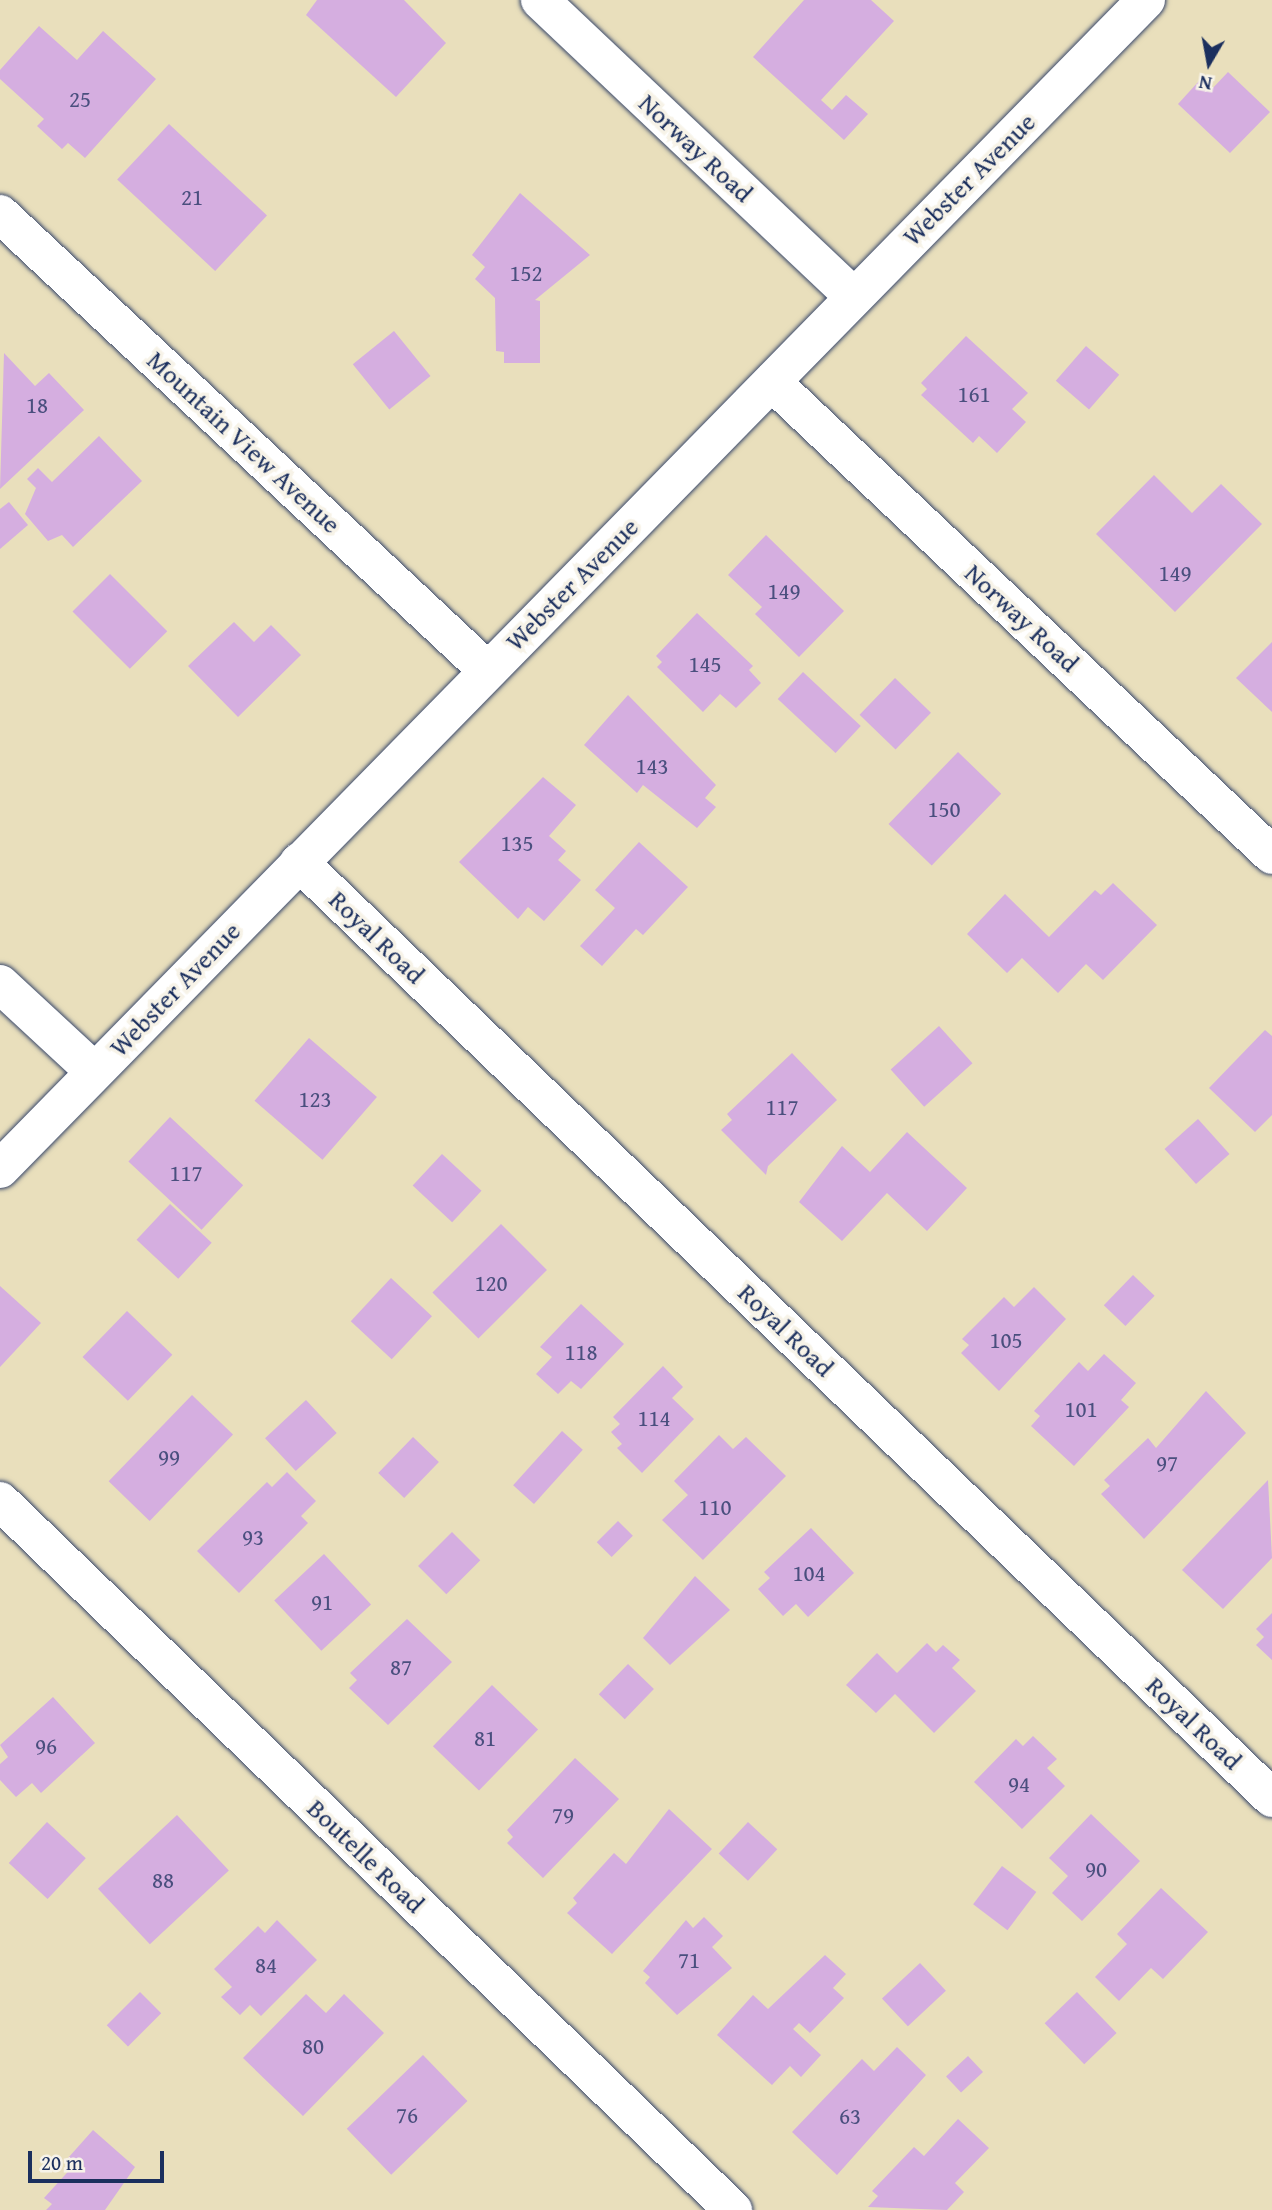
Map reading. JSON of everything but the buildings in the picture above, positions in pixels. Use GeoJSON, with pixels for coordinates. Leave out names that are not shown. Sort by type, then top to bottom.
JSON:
{"type":"FeatureCollection","features":[{"type":"Feature","properties":{"kind":"street","name":"Norway Road"},"geometry":{"type":"LineString","coordinates":[[540,0],[853,296]]}},
{"type":"Feature","properties":{"kind":"street","name":"Webster Avenue"},"geometry":{"type":"LineString","coordinates":[[0,1169],[1146,0]]}},
{"type":"Feature","properties":{"kind":"street","name":"Mountain View Avenue"},"geometry":{"type":"LineString","coordinates":[[0,215],[487,670]]}},
{"type":"Feature","properties":{"kind":"street","name":"Norway Road"},"geometry":{"type":"LineString","coordinates":[[772,382],[1272,855]]}},
{"type":"Feature","properties":{"kind":"street","name":"Royal Road"},"geometry":{"type":"LineString","coordinates":[[299,862],[1272,1798]]}},
{"type":"Feature","properties":{"kind":"street"},"geometry":{"type":"LineString","coordinates":[[0,984],[94,1071]]}},
{"type":"Feature","properties":{"kind":"street","name":"Boutelle Road"},"geometry":{"type":"LineString","coordinates":[[0,1501],[733,2210]]}}]}
